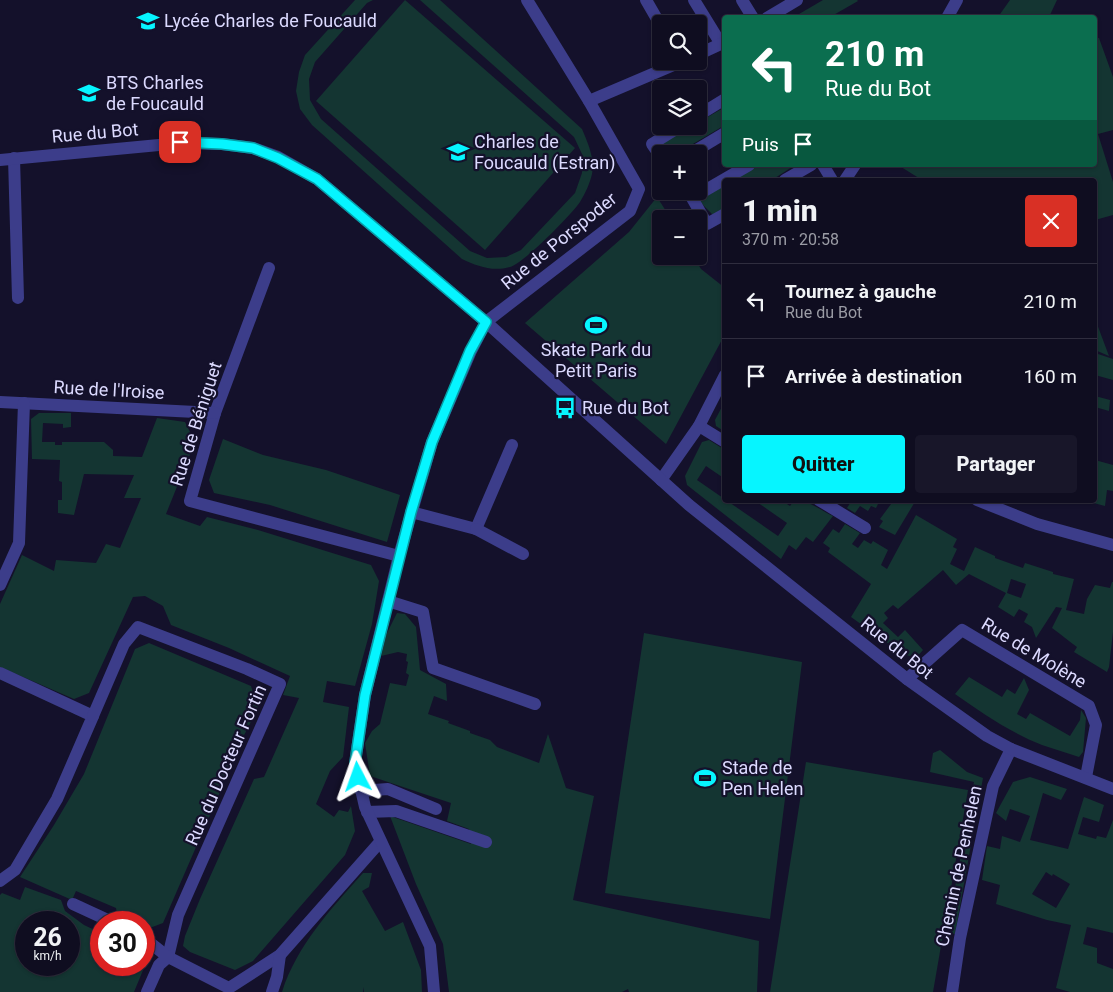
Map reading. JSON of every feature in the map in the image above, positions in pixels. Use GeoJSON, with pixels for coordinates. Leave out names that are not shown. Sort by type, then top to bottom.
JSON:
{"type":"FeatureCollection","features":[{"type":"Feature","properties":{"kind":"street","name":"Rue de Porspoder"},"geometry":{"type":"LineString","coordinates":[[486,322],[630,211],[639,189],[609,138],[590,100],[527,0]]}},
{"type":"Feature","properties":{"kind":"street"},"geometry":{"type":"LineString","coordinates":[[646,0],[655,15]]}},
{"type":"Feature","properties":{"kind":"street"},"geometry":{"type":"LineString","coordinates":[[694,0],[722,42]]}},
{"type":"Feature","properties":{"kind":"street"},"geometry":{"type":"LineString","coordinates":[[742,0],[751,15]]}},
{"type":"Feature","properties":{"kind":"street"},"geometry":{"type":"LineString","coordinates":[[772,15],[797,0]]}},
{"type":"Feature","properties":{"kind":"street"},"geometry":{"type":"LineString","coordinates":[[949,15],[957,0]]}},
{"type":"Feature","properties":{"kind":"street"},"geometry":{"type":"LineString","coordinates":[[707,50],[722,43]]}},
{"type":"Feature","properties":{"kind":"street"},"geometry":{"type":"LineString","coordinates":[[590,100],[661,70]]}},
{"type":"Feature","properties":{"kind":"street"},"geometry":{"type":"LineString","coordinates":[[707,110],[722,101]]}},
{"type":"Feature","properties":{"kind":"street"},"geometry":{"type":"LineString","coordinates":[[653,145],[666,135]]}},
{"type":"Feature","properties":{"kind":"street"},"geometry":{"type":"LineString","coordinates":[[705,145],[722,135]]}},
{"type":"Feature","properties":{"kind":"street","name":"Rue du Bot"},"geometry":{"type":"LineString","coordinates":[[0,160],[180,142],[222,144],[253,148],[278,158],[317,179],[486,322],[696,512],[908,679],[986,736],[1010,750],[1044,764],[1086,777],[1113,789]]}},
{"type":"Feature","properties":{"kind":"street"},"geometry":{"type":"LineString","coordinates":[[14,158],[18,298]]}},
{"type":"Feature","properties":{"kind":"street"},"geometry":{"type":"LineString","coordinates":[[727,178],[746,167]]}},
{"type":"Feature","properties":{"kind":"street"},"geometry":{"type":"LineString","coordinates":[[788,178],[808,167]]}},
{"type":"Feature","properties":{"kind":"street"},"geometry":{"type":"LineString","coordinates":[[824,167],[831,178]]}},
{"type":"Feature","properties":{"kind":"street"},"geometry":{"type":"LineString","coordinates":[[846,178],[854,167]]}},
{"type":"Feature","properties":{"kind":"street"},"geometry":{"type":"LineString","coordinates":[[722,181],[692,198],[706,224],[722,216]]}},
{"type":"Feature","properties":{"kind":"street","name":"Rue de Béniguet"},"geometry":{"type":"LineString","coordinates":[[268,268],[216,413],[190,501],[399,556]]}},
{"type":"Feature","properties":{"kind":"street"},"geometry":{"type":"LineString","coordinates":[[434,992],[430,946],[367,812],[355,763],[365,695],[411,512],[432,442],[470,351],[486,322]]}},
{"type":"Feature","properties":{"kind":"street"},"geometry":{"type":"LineString","coordinates":[[660,480],[672,466],[699,426],[722,381]]}},
{"type":"Feature","properties":{"kind":"street","name":"Rue de l'Iroise"},"geometry":{"type":"LineString","coordinates":[[0,402],[216,413]]}},
{"type":"Feature","properties":{"kind":"street"},"geometry":{"type":"LineString","coordinates":[[0,585],[20,543],[24,403]]}},
{"type":"Feature","properties":{"kind":"street"},"geometry":{"type":"LineString","coordinates":[[699,426],[722,440]]}},
{"type":"Feature","properties":{"kind":"street"},"geometry":{"type":"LineString","coordinates":[[476,528],[512,445]]}},
{"type":"Feature","properties":{"kind":"street"},"geometry":{"type":"LineString","coordinates":[[824,503],[865,528]]}},
{"type":"Feature","properties":{"kind":"street"},"geometry":{"type":"LineString","coordinates":[[984,503],[1037,524],[1113,545]]}},
{"type":"Feature","properties":{"kind":"street"},"geometry":{"type":"LineString","coordinates":[[411,512],[476,528],[523,554]]}},
{"type":"Feature","properties":{"kind":"street"},"geometry":{"type":"LineString","coordinates":[[388,601],[423,612],[433,668],[535,704]]}},
{"type":"Feature","properties":{"kind":"street","name":"Rue du Docteur Fortin"},"geometry":{"type":"LineString","coordinates":[[93,716],[124,644],[138,628],[247,669],[280,684],[178,915],[168,957],[159,965],[147,992]]}},
{"type":"Feature","properties":{"kind":"street","name":"Rue de Molène"},"geometry":{"type":"LineString","coordinates":[[908,679],[962,630],[1089,706],[1096,725],[1086,777]]}},
{"type":"Feature","properties":{"kind":"street"},"geometry":{"type":"LineString","coordinates":[[0,673],[93,716],[57,799],[15,870],[0,881]]}},
{"type":"Feature","properties":{"kind":"street","name":"Chemin de Penhelen"},"geometry":{"type":"LineString","coordinates":[[952,992],[960,938],[993,786],[1010,750]]}},
{"type":"Feature","properties":{"kind":"street"},"geometry":{"type":"LineString","coordinates":[[361,791],[388,789],[436,809]]}},
{"type":"Feature","properties":{"kind":"street"},"geometry":{"type":"LineString","coordinates":[[367,812],[396,811],[486,842]]}},
{"type":"Feature","properties":{"kind":"street"},"geometry":{"type":"LineString","coordinates":[[155,946],[168,957],[228,990],[280,956],[380,842]]}},
{"type":"Feature","properties":{"kind":"street"},"geometry":{"type":"LineString","coordinates":[[73,904],[90,912]]}},
{"type":"Feature","properties":{"kind":"street"},"geometry":{"type":"LineString","coordinates":[[272,992],[277,977],[280,956]]}},
{"type":"Feature","properties":{"kind":"green space"},"geometry":{"type":"Polygon","coordinates":[[[355,0],[373,0],[367,3],[315,62],[309,79],[310,100],[321,119],[470,251],[487,258],[506,257],[521,250],[575,193],[582,173],[582,154],[574,137],[420,0],[440,0],[582,129],[589,145],[593,163],[592,174],[585,192],[580,202],[557,227],[535,249],[516,264],[510,267],[491,269],[462,259],[312,125],[300,109],[296,91],[299,72],[305,55],[355,0]]]}},
{"type":"Feature","properties":{"kind":"green space"},"geometry":{"type":"Polygon","coordinates":[[[405,0],[575,148],[485,250],[316,101],[405,0]]]}},
{"type":"Feature","properties":{"kind":"green space"},"geometry":{"type":"Polygon","coordinates":[[[823,0],[858,1],[834,15],[797,15],[823,0]]]}},
{"type":"Feature","properties":{"kind":"green space"},"geometry":{"type":"Polygon","coordinates":[[[1010,0],[1057,0],[1050,15],[999,15],[1010,0]]]}},
{"type":"Feature","properties":{"kind":"green space"},"geometry":{"type":"Polygon","coordinates":[[[1097,38],[1099,38],[1113,77],[1113,130],[1098,134],[1113,182],[1113,215],[1097,219],[1097,178],[919,178],[901,167],[1097,167],[1097,38]]]}},
{"type":"Feature","properties":{"kind":"green space"},"geometry":{"type":"Polygon","coordinates":[[[722,109],[722,127],[691,145],[663,145],[661,142],[674,135],[707,135],[707,117],[722,109]]]}},
{"type":"Feature","properties":{"kind":"green space"},"geometry":{"type":"Polygon","coordinates":[[[754,167],[792,167],[775,178],[735,178],[754,167]]]}},
{"type":"Feature","properties":{"kind":"green space"},"geometry":{"type":"Polygon","coordinates":[[[722,185],[722,211],[714,216],[698,200],[707,200],[707,193],[722,185]]]}},
{"type":"Feature","properties":{"kind":"green space"},"geometry":{"type":"Polygon","coordinates":[[[655,200],[659,200],[665,210],[652,210],[652,265],[699,265],[722,286],[722,340],[666,444],[525,323],[629,232],[655,200]]]}},
{"type":"Feature","properties":{"kind":"green space"},"geometry":{"type":"Polygon","coordinates":[[[1097,324],[1109,356],[1097,351],[1097,324]]]}},
{"type":"Feature","properties":{"kind":"green space"},"geometry":{"type":"Polygon","coordinates":[[[1097,354],[1113,359],[1113,380],[1097,376],[1097,354]]]}},
{"type":"Feature","properties":{"kind":"green space"},"geometry":{"type":"Polygon","coordinates":[[[1097,397],[1110,400],[1109,411],[1097,408],[1097,397]]]}},
{"type":"Feature","properties":{"kind":"green space"},"geometry":{"type":"Polygon","coordinates":[[[722,407],[722,430],[716,426],[715,420],[722,407]]]}},
{"type":"Feature","properties":{"kind":"green space"},"geometry":{"type":"Polygon","coordinates":[[[39,413],[71,413],[71,427],[63,428],[63,424],[43,423],[42,442],[55,442],[55,445],[62,445],[62,442],[104,442],[113,450],[113,456],[142,457],[157,418],[185,422],[195,442],[166,514],[200,526],[207,517],[258,530],[371,565],[379,581],[372,624],[355,686],[327,681],[323,702],[349,707],[343,757],[330,771],[316,804],[334,817],[339,810],[348,812],[351,806],[355,831],[345,855],[253,961],[235,970],[190,952],[183,946],[185,936],[254,779],[264,777],[299,698],[283,695],[290,676],[229,648],[171,625],[163,606],[145,596],[133,597],[89,693],[74,699],[0,667],[0,604],[22,555],[54,571],[56,560],[96,563],[106,544],[120,548],[141,498],[124,498],[134,475],[84,474],[74,515],[58,513],[58,500],[62,500],[62,482],[59,481],[60,460],[32,459],[31,419],[39,413]]]}},
{"type":"Feature","properties":{"kind":"green space"},"geometry":{"type":"Polygon","coordinates":[[[223,439],[263,455],[326,470],[400,495],[387,542],[270,505],[214,493],[209,480],[223,439]]]}},
{"type":"Feature","properties":{"kind":"green space"},"geometry":{"type":"Polygon","coordinates":[[[709,440],[722,448],[722,477],[706,466],[697,480],[722,497],[722,503],[730,503],[778,536],[787,523],[758,503],[786,503],[790,506],[792,503],[809,503],[833,516],[813,542],[806,537],[796,550],[789,545],[781,559],[687,485],[685,476],[702,442],[709,440]]]}},
{"type":"Feature","properties":{"kind":"green space"},"geometry":{"type":"Polygon","coordinates":[[[1097,461],[1113,465],[1113,491],[1107,490],[1105,506],[1094,503],[1097,503],[1097,461]]]}},
{"type":"Feature","properties":{"kind":"green space"},"geometry":{"type":"Polygon","coordinates":[[[850,503],[878,503],[876,508],[871,506],[868,511],[860,506],[855,513],[847,508],[850,503]]]}},
{"type":"Feature","properties":{"kind":"green space"},"geometry":{"type":"Polygon","coordinates":[[[892,503],[914,503],[895,535],[879,527],[883,521],[880,519],[892,503]]]}},
{"type":"Feature","properties":{"kind":"green space"},"geometry":{"type":"Polygon","coordinates":[[[916,515],[957,539],[953,547],[957,549],[950,564],[964,571],[975,547],[995,556],[995,558],[1023,568],[1025,563],[1053,572],[1053,574],[1074,579],[1066,610],[1084,614],[1087,599],[1095,585],[1110,588],[1113,582],[1113,632],[1107,672],[1074,652],[1077,647],[1052,628],[1062,608],[1056,607],[1036,638],[1032,627],[1024,622],[1028,614],[1019,609],[1014,617],[998,607],[1006,593],[969,574],[956,585],[943,570],[898,609],[893,605],[884,613],[888,618],[883,623],[898,637],[905,630],[923,650],[916,658],[903,654],[851,617],[871,584],[828,552],[830,548],[823,543],[833,529],[839,533],[845,524],[860,533],[852,544],[858,548],[864,540],[871,544],[873,541],[888,550],[881,565],[887,569],[916,515]],[[1011,579],[1007,593],[1021,598],[1026,584],[1011,579]]]}},
{"type":"Feature","properties":{"kind":"green space"},"geometry":{"type":"Polygon","coordinates":[[[397,613],[405,614],[416,627],[420,670],[446,684],[447,701],[434,696],[428,714],[449,721],[448,723],[490,740],[497,747],[539,763],[548,734],[566,788],[594,796],[573,900],[759,941],[757,992],[629,992],[628,989],[622,992],[449,992],[443,944],[416,884],[390,816],[471,844],[469,829],[447,821],[451,803],[370,776],[365,743],[372,731],[380,724],[390,683],[406,686],[409,675],[406,673],[407,654],[398,652],[381,656],[386,635],[397,613]]]}},
{"type":"Feature","properties":{"kind":"green space","name":"Stade de Pen Helen"},"geometry":{"type":"Polygon","coordinates":[[[644,633],[802,662],[770,919],[605,893],[644,633]]]}},
{"type":"Feature","properties":{"kind":"green space"},"geometry":{"type":"Polygon","coordinates":[[[149,643],[251,686],[258,708],[238,747],[163,923],[155,926],[155,911],[117,911],[116,908],[76,891],[72,900],[20,877],[84,774],[135,649],[149,643]]]}},
{"type":"Feature","properties":{"kind":"green space"},"geometry":{"type":"Polygon","coordinates":[[[969,677],[1002,697],[1007,689],[1015,694],[1024,678],[1029,690],[1017,714],[1026,719],[1030,713],[1070,736],[1080,720],[1081,710],[1086,718],[1083,752],[1079,757],[1042,745],[1019,735],[986,715],[955,694],[969,677]]]}},
{"type":"Feature","properties":{"kind":"green space"},"geometry":{"type":"Polygon","coordinates":[[[940,750],[967,772],[983,778],[955,934],[947,932],[974,782],[930,772],[933,753],[940,750]]]}},
{"type":"Feature","properties":{"kind":"green space","name":"Stade de Pen Helen"},"geometry":{"type":"Polygon","coordinates":[[[806,762],[968,790],[933,992],[770,992],[806,762]]]}},
{"type":"Feature","properties":{"kind":"green space"},"geometry":{"type":"Polygon","coordinates":[[[1030,777],[1067,789],[1061,800],[1043,793],[1030,840],[1068,849],[1084,797],[1104,805],[1099,822],[1083,817],[1078,834],[1096,839],[1097,836],[1106,838],[1113,820],[1113,933],[1087,927],[1083,944],[1097,948],[1097,963],[1113,969],[1113,992],[1070,992],[1056,988],[1071,925],[1047,920],[996,904],[1000,885],[982,880],[987,846],[1000,849],[1002,836],[1020,842],[1030,816],[1010,809],[1006,821],[996,813],[1013,782],[1030,777]],[[1046,872],[1032,894],[1056,908],[1070,884],[1053,874],[1052,876],[1046,872]]]}},
{"type":"Feature","properties":{"kind":"green space"},"geometry":{"type":"Polygon","coordinates":[[[363,873],[372,873],[369,887],[362,891],[385,931],[403,922],[421,970],[422,992],[364,992],[363,987],[363,992],[282,992],[296,959],[316,928],[363,873]]]}},
{"type":"Feature","properties":{"kind":"green space"},"geometry":{"type":"Polygon","coordinates":[[[25,887],[61,900],[65,911],[15,911],[15,976],[80,976],[80,922],[90,928],[90,976],[141,976],[134,992],[0,992],[0,895],[2,893],[20,900],[25,887]]]}},
{"type":"Feature","properties":{"kind":"place","name":"Lycée Charles de Foucauld"},"geometry":{"type":"Point","coordinates":[148,21]}},
{"type":"Feature","properties":{"kind":"place","name":"BTS Charles de Foucauld"},"geometry":{"type":"Point","coordinates":[89,93]}},
{"type":"Feature","properties":{"kind":"place","name":"Charles de Foucauld (Estran)"},"geometry":{"type":"Point","coordinates":[458,152]}},
{"type":"Feature","properties":{"kind":"place","name":"Skate Park du Petit Paris"},"geometry":{"type":"Point","coordinates":[596,325]}},
{"type":"Feature","properties":{"kind":"place","name":"Rue du Bot"},"geometry":{"type":"Point","coordinates":[565,408]}},
{"type":"Feature","properties":{"kind":"place","name":"Stade de Pen Helen"},"geometry":{"type":"Point","coordinates":[705,778]}},
{"type":"Feature","properties":{"kind":"route"},"geometry":{"type":"LineString","coordinates":[[180,142],[253,148],[278,158],[317,179],[486,322],[470,351],[432,442],[411,512],[365,695],[355,763],[358,777]]}}]}
